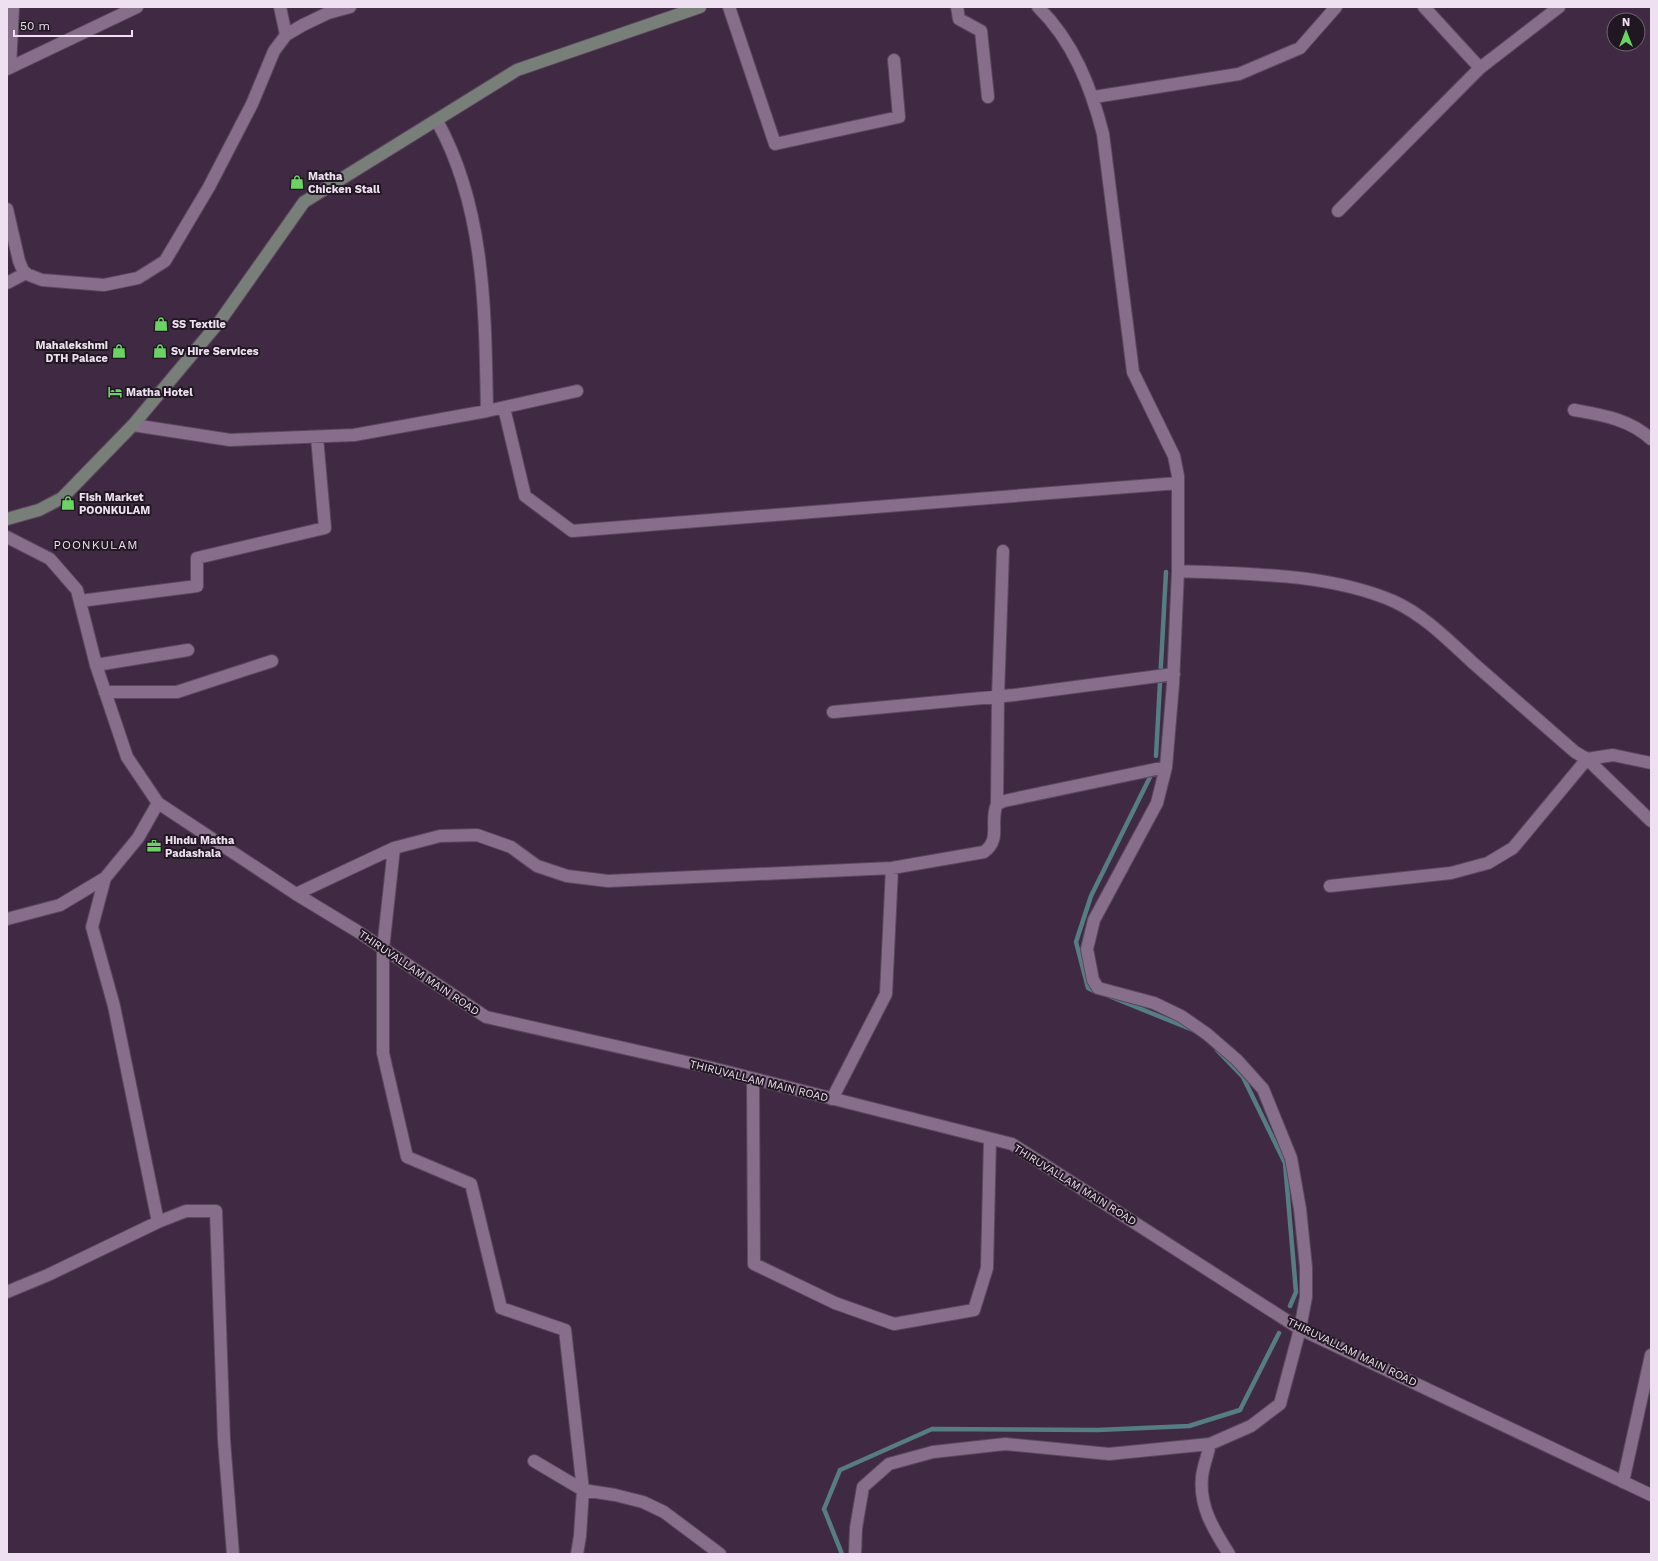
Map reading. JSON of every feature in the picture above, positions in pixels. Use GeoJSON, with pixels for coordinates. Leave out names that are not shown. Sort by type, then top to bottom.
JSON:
{"type":"FeatureCollection","features":[{"type":"Feature","properties":{"kind":"main road"},"geometry":{"type":"LineString","coordinates":[[7,519],[39,510],[62,498],[133,425],[220,321],[304,202],[437,121],[517,70],[700,7]]}},
{"type":"Feature","properties":{"kind":"street"},"geometry":{"type":"LineString","coordinates":[[13,7],[8,68],[137,7]]}},
{"type":"Feature","properties":{"kind":"street"},"geometry":{"type":"LineString","coordinates":[[280,7],[286,35]]}},
{"type":"Feature","properties":{"kind":"street"},"geometry":{"type":"LineString","coordinates":[[7,209],[19,261],[26,273],[42,280],[104,285],[138,278],[165,261],[209,187],[252,104],[274,51],[286,35],[328,13],[350,7]]}},
{"type":"Feature","properties":{"kind":"street"},"geometry":{"type":"LineString","coordinates":[[729,7],[775,144],[899,118],[894,60]]}},
{"type":"Feature","properties":{"kind":"street"},"geometry":{"type":"LineString","coordinates":[[957,7],[959,19],[981,31],[988,97]]}},
{"type":"Feature","properties":{"kind":"street"},"geometry":{"type":"LineString","coordinates":[[856,1554],[856,1528],[862,1487],[889,1464],[933,1452],[1005,1444],[1109,1454],[1210,1444],[1251,1426],[1280,1404],[1300,1329],[1306,1297],[1306,1267],[1300,1209],[1291,1158],[1263,1089],[1231,1055],[1207,1034],[1181,1016],[1154,1003],[1098,988],[1093,980],[1087,950],[1094,920],[1157,803],[1166,767],[1174,674],[1178,571],[1178,483],[1174,456],[1134,372],[1103,134],[1094,97],[1067,42],[1053,21],[1038,7]]}},
{"type":"Feature","properties":{"kind":"street"},"geometry":{"type":"LineString","coordinates":[[1094,97],[1239,74],[1300,48],[1336,7]]}},
{"type":"Feature","properties":{"kind":"street"},"geometry":{"type":"LineString","coordinates":[[1424,7],[1480,68]]}},
{"type":"Feature","properties":{"kind":"street"},"geometry":{"type":"LineString","coordinates":[[1338,212],[1480,68],[1559,7]]}},
{"type":"Feature","properties":{"kind":"street"},"geometry":{"type":"LineString","coordinates":[[437,121],[455,159],[468,204],[481,264],[485,317],[486,412]]}},
{"type":"Feature","properties":{"kind":"street"},"geometry":{"type":"LineString","coordinates":[[7,283],[26,273]]}},
{"type":"Feature","properties":{"kind":"street"},"geometry":{"type":"LineString","coordinates":[[133,425],[230,440],[354,435],[486,412],[577,391]]}},
{"type":"Feature","properties":{"kind":"street"},"geometry":{"type":"LineString","coordinates":[[504,408],[525,496],[572,531],[1178,483]]}},
{"type":"Feature","properties":{"kind":"street"},"geometry":{"type":"LineString","coordinates":[[1574,410],[1609,416],[1631,425],[1651,439]]}},
{"type":"Feature","properties":{"kind":"street"},"geometry":{"type":"LineString","coordinates":[[80,601],[197,586],[197,558],[325,528],[317,437]]}},
{"type":"Feature","properties":{"kind":"street","name":"THIRUVALLAM MAIN ROAD"},"geometry":{"type":"LineString","coordinates":[[7,537],[50,559],[77,590],[96,665],[127,757],[158,803],[296,894],[383,949],[486,1018],[753,1079],[1012,1144],[1300,1329],[1651,1495]]}},
{"type":"Feature","properties":{"kind":"street"},"geometry":{"type":"LineString","coordinates":[[296,894],[394,848],[440,836],[477,835],[511,847],[537,866],[567,876],[608,881],[892,868],[984,852],[991,847],[995,839],[994,811],[997,804],[998,696],[1003,550]]}},
{"type":"Feature","properties":{"kind":"street"},"geometry":{"type":"LineString","coordinates":[[1178,571],[1259,574],[1321,581],[1360,589],[1394,602],[1428,622],[1575,752],[1587,759],[1651,821]]}},
{"type":"Feature","properties":{"kind":"street"},"geometry":{"type":"LineString","coordinates":[[96,665],[188,650]]}},
{"type":"Feature","properties":{"kind":"street"},"geometry":{"type":"LineString","coordinates":[[105,692],[177,692],[272,661]]}},
{"type":"Feature","properties":{"kind":"street"},"geometry":{"type":"LineString","coordinates":[[833,712],[998,696],[1174,674]]}},
{"type":"Feature","properties":{"kind":"street"},"geometry":{"type":"LineString","coordinates":[[1330,886],[1451,874],[1488,863],[1513,848],[1587,759],[1613,755],[1651,763]]}},
{"type":"Feature","properties":{"kind":"street"},"geometry":{"type":"LineString","coordinates":[[997,804],[1037,794],[1166,767]]}},
{"type":"Feature","properties":{"kind":"street"},"geometry":{"type":"LineString","coordinates":[[7,919],[60,905],[105,878],[138,838],[158,803]]}},
{"type":"Feature","properties":{"kind":"street"},"geometry":{"type":"LineString","coordinates":[[394,848],[383,949],[383,1053],[407,1156],[472,1184],[501,1308],[565,1330],[583,1490],[580,1536],[577,1554]]}},
{"type":"Feature","properties":{"kind":"street"},"geometry":{"type":"LineString","coordinates":[[832,1099],[886,994],[892,868]]}},
{"type":"Feature","properties":{"kind":"street"},"geometry":{"type":"LineString","coordinates":[[105,878],[92,927],[114,1006],[158,1222]]}},
{"type":"Feature","properties":{"kind":"street"},"geometry":{"type":"LineString","coordinates":[[753,1079],[754,1264],[835,1303],[894,1324],[974,1310],[987,1268],[990,1139]]}},
{"type":"Feature","properties":{"kind":"street"},"geometry":{"type":"LineString","coordinates":[[7,1292],[48,1275],[158,1222],[186,1211],[216,1212],[224,1432],[233,1554]]}},
{"type":"Feature","properties":{"kind":"street"},"geometry":{"type":"LineString","coordinates":[[1623,1482],[1651,1355]]}},
{"type":"Feature","properties":{"kind":"street"},"geometry":{"type":"LineString","coordinates":[[1210,1444],[1202,1478],[1203,1500],[1206,1515],[1213,1530],[1229,1554]]}},
{"type":"Feature","properties":{"kind":"street"},"geometry":{"type":"LineString","coordinates":[[534,1461],[583,1490],[615,1494],[643,1502],[664,1512],[720,1554]]}},
{"type":"Feature","properties":{"kind":"waterway"},"geometry":{"type":"LineString","coordinates":[[1156,756],[1166,572]]}},
{"type":"Feature","properties":{"kind":"waterway"},"geometry":{"type":"LineString","coordinates":[[1096,992],[1088,988],[1076,942],[1091,896],[1153,771]]}},
{"type":"Feature","properties":{"kind":"waterway"},"geometry":{"type":"LineString","coordinates":[[1109,996],[1193,1030]]}},
{"type":"Feature","properties":{"kind":"waterway"},"geometry":{"type":"LineString","coordinates":[[1217,1050],[1243,1077],[1285,1163],[1296,1292],[1290,1306]]}},
{"type":"Feature","properties":{"kind":"waterway"},"geometry":{"type":"LineString","coordinates":[[842,1554],[824,1509],[840,1470],[932,1429],[1098,1430],[1189,1426],[1240,1410],[1279,1333]]}},
{"type":"Feature","properties":{"kind":"place","name":"Matha Chicken Stall"},"geometry":{"type":"Point","coordinates":[297,182]}},
{"type":"Feature","properties":{"kind":"place","name":"SS Textile"},"geometry":{"type":"Point","coordinates":[161,324]}},
{"type":"Feature","properties":{"kind":"place","name":"Mahalekshmi DTH Palace"},"geometry":{"type":"Point","coordinates":[119,351]}},
{"type":"Feature","properties":{"kind":"place","name":"Sv Hire Services"},"geometry":{"type":"Point","coordinates":[160,351]}},
{"type":"Feature","properties":{"kind":"place","name":"Matha Hotel"},"geometry":{"type":"Point","coordinates":[115,392]}},
{"type":"Feature","properties":{"kind":"place","name":"Fish Market POONKULAM"},"geometry":{"type":"Point","coordinates":[68,503]}},
{"type":"Feature","properties":{"kind":"place","name":"Hindu Matha Padashala"},"geometry":{"type":"Point","coordinates":[154,846]}},
{"type":"Feature","properties":{"kind":"district","name":"POONKULAM"},"geometry":{"type":"Point","coordinates":[96,545]}}]}
